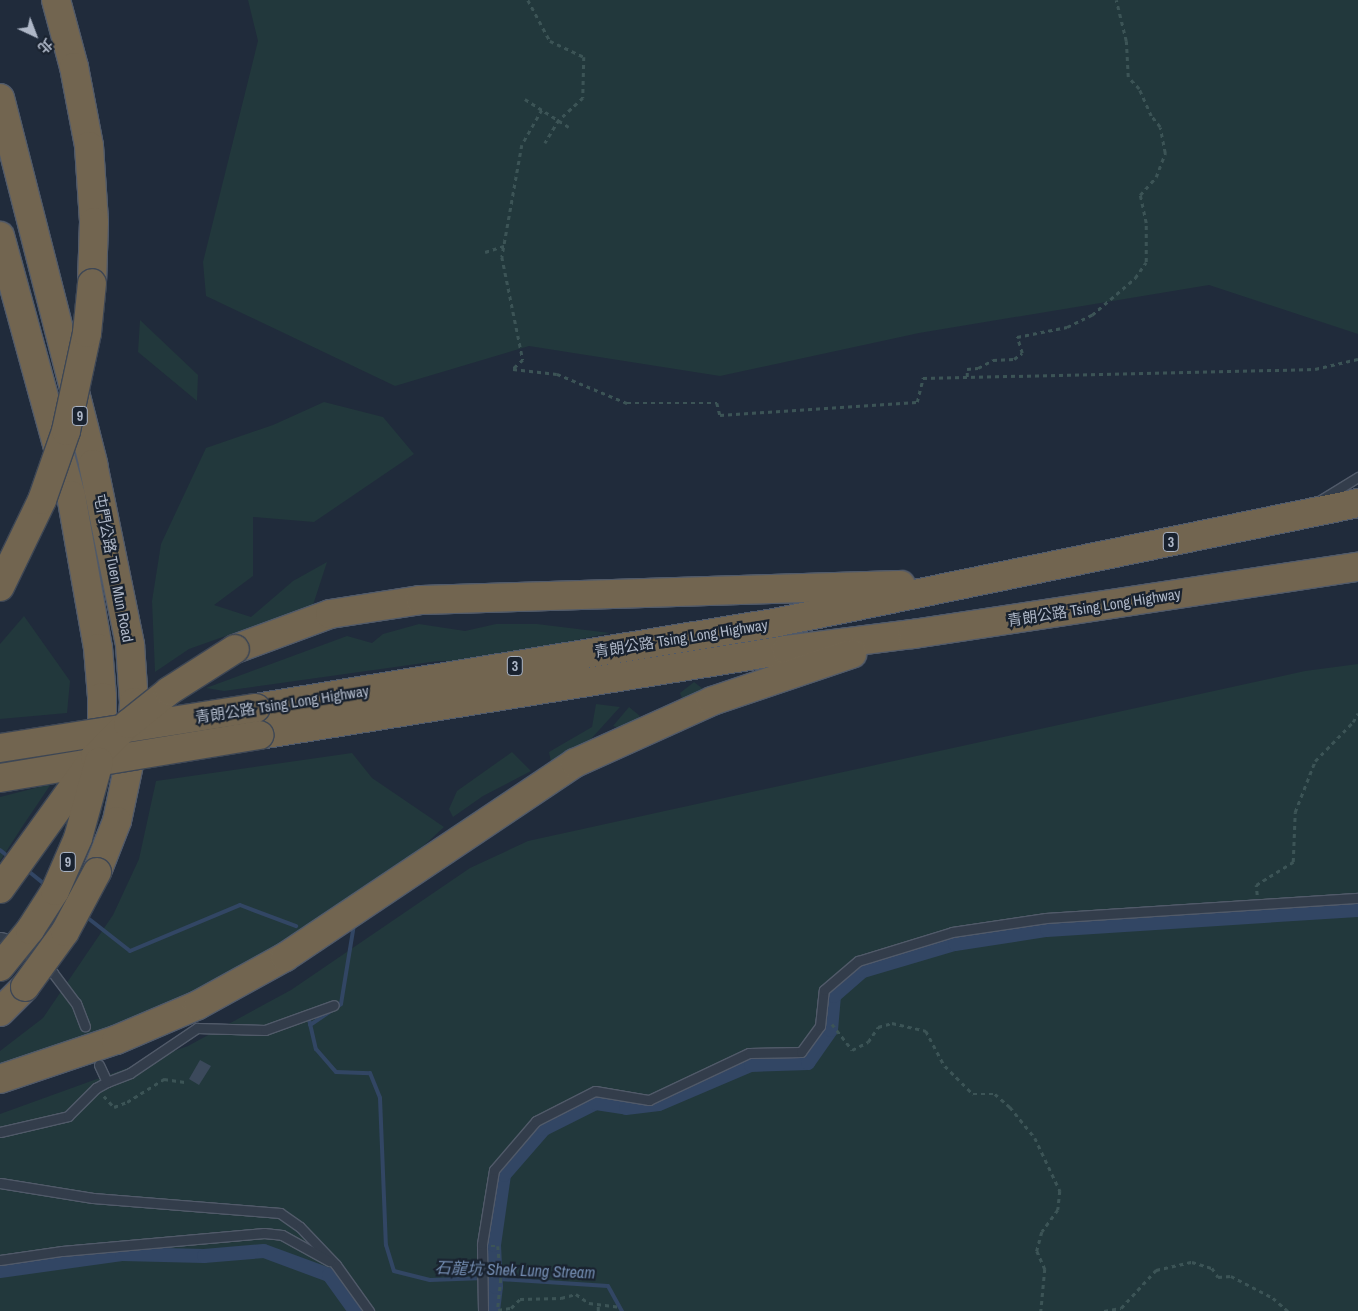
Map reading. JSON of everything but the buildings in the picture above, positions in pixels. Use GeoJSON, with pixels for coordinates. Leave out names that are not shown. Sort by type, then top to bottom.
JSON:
{"type":"FeatureCollection","features":[{"type":"Feature","properties":{"kind":"highway"},"geometry":{"type":"LineString","coordinates":[[0,587],[42,500],[66,431],[81,365],[92,283],[94,222],[89,146],[74,68],[56,0]]}},
{"type":"Feature","properties":{"kind":"highway","name":"屯門公路 Tuen Mun Road"},"geometry":{"type":"LineString","coordinates":[[0,98],[118,573],[130,645],[133,737],[122,803],[98,872],[66,932],[25,987],[0,1012]]}},
{"type":"Feature","properties":{"kind":"highway","name":"屯門公路 Tuen Mun Road"},"geometry":{"type":"LineString","coordinates":[[0,236],[70,494],[98,648],[102,697],[102,742],[84,818],[69,861],[48,904],[0,967]]}},
{"type":"Feature","properties":{"kind":"highway","name":"青朗公路 Tsing Long Highway"},"geometry":{"type":"LineString","coordinates":[[0,748],[774,623],[985,582],[1358,503]]}},
{"type":"Feature","properties":{"kind":"highway","name":"青朗公路 Tsing Long Highway"},"geometry":{"type":"LineString","coordinates":[[0,778],[776,651],[913,634],[1358,567]]}},
{"type":"Feature","properties":{"kind":"highway"},"geometry":{"type":"LineString","coordinates":[[0,889],[96,757],[128,724],[169,691],[235,649],[330,614],[420,600],[985,582]]}},
{"type":"Feature","properties":{"kind":"highway"},"geometry":{"type":"LineString","coordinates":[[0,1079],[116,1040],[198,1005],[277,962],[575,763],[712,701],[913,634]]}},
{"type":"Feature","properties":{"kind":"lane"},"geometry":{"type":"LineString","coordinates":[[1295,515],[1358,477]]}},
{"type":"Feature","properties":{"kind":"lane"},"geometry":{"type":"LineString","coordinates":[[483,1311],[482,1244],[494,1170],[536,1121],[571,1100],[594,1091],[649,1100],[749,1053],[801,1052],[820,1026],[824,990],[858,961],[952,932],[1046,918],[1358,898]]}},
{"type":"Feature","properties":{"kind":"lane"},"geometry":{"type":"LineString","coordinates":[[0,937],[13,940],[53,973],[76,1003],[86,1026]]}},
{"type":"Feature","properties":{"kind":"lane"},"geometry":{"type":"LineString","coordinates":[[0,1132],[68,1116],[103,1084],[130,1072],[197,1028],[265,1030],[334,1005]]}},
{"type":"Feature","properties":{"kind":"lane"},"geometry":{"type":"LineString","coordinates":[[99,1065],[103,1084]]}},
{"type":"Feature","properties":{"kind":"lane"},"geometry":{"type":"LineString","coordinates":[[0,1183],[93,1198],[280,1213],[300,1226],[336,1265],[369,1311]]}},
{"type":"Feature","properties":{"kind":"lane"},"geometry":{"type":"LineString","coordinates":[[0,1260],[62,1251],[264,1233],[282,1234],[336,1265]]}},
{"type":"Feature","properties":{"kind":"path"},"geometry":{"type":"LineString","coordinates":[[528,0],[550,41],[584,58],[583,98],[559,120],[544,143]]}},
{"type":"Feature","properties":{"kind":"path"},"geometry":{"type":"LineString","coordinates":[[967,377],[967,369],[993,360],[1014,359],[1022,353],[1017,337],[1067,327],[1092,315],[1135,278],[1146,262],[1146,223],[1140,194],[1156,177],[1165,154],[1160,127],[1151,116],[1139,89],[1128,77],[1126,41],[1116,0]]}},
{"type":"Feature","properties":{"kind":"path"},"geometry":{"type":"LineString","coordinates":[[525,99],[569,127]]}},
{"type":"Feature","properties":{"kind":"path"},"geometry":{"type":"LineString","coordinates":[[542,110],[522,145],[502,257],[523,360],[514,369],[557,374],[627,402],[717,403],[720,415],[875,408],[918,402],[923,378],[1315,369],[1358,359]]}},
{"type":"Feature","properties":{"kind":"path"},"geometry":{"type":"LineString","coordinates":[[485,252],[504,246]]}},
{"type":"Feature","properties":{"kind":"path"},"geometry":{"type":"LineString","coordinates":[[1258,903],[1256,886],[1293,862],[1295,812],[1315,761],[1353,722],[1358,713]]}},
{"type":"Feature","properties":{"kind":"path"},"geometry":{"type":"LineString","coordinates":[[835,1028],[852,1050],[868,1042],[878,1027],[892,1023],[926,1031],[945,1066],[973,1094],[995,1094],[1010,1107],[1035,1138],[1060,1191],[1058,1210],[1042,1232],[1037,1251],[1045,1269],[1041,1311]]}},
{"type":"Feature","properties":{"kind":"path"},"geometry":{"type":"LineString","coordinates":[[103,1084],[107,1102],[114,1106],[127,1102],[164,1079],[185,1082]]}},
{"type":"Feature","properties":{"kind":"path"},"geometry":{"type":"LineString","coordinates":[[498,1246],[501,1279],[498,1310],[511,1308],[520,1299],[562,1298],[576,1294],[589,1303],[621,1307]]}},
{"type":"Feature","properties":{"kind":"path"},"geometry":{"type":"LineString","coordinates":[[1104,1311],[1121,1308],[1156,1270],[1192,1262],[1212,1268],[1218,1277],[1231,1276],[1274,1298],[1288,1311]]}},
{"type":"Feature","properties":{"kind":"path"},"geometry":{"type":"LineString","coordinates":[[598,1304],[598,1311]]}},
{"type":"Feature","properties":{"kind":"green space"},"geometry":{"type":"Polygon","coordinates":[[[248,0],[1358,0],[1358,334],[1209,285],[919,333],[720,376],[529,346],[395,386],[206,296],[203,262],[258,41],[248,0]]]}},
{"type":"Feature","properties":{"kind":"green space"},"geometry":{"type":"Polygon","coordinates":[[[140,320],[198,375],[197,401],[138,352],[140,320]]]}},
{"type":"Feature","properties":{"kind":"green space"},"geometry":{"type":"Polygon","coordinates":[[[324,402],[383,417],[414,454],[314,522],[253,517],[253,576],[214,605],[251,617],[293,581],[327,562],[313,605],[189,649],[155,672],[152,601],[161,544],[206,448],[273,425],[324,402]]]}},
{"type":"Feature","properties":{"kind":"green space"},"geometry":{"type":"Polygon","coordinates":[[[24,616],[70,681],[67,713],[0,719],[0,644],[24,616]]]}},
{"type":"Feature","properties":{"kind":"green space"},"geometry":{"type":"Polygon","coordinates":[[[419,624],[465,631],[496,624],[537,624],[610,633],[479,661],[438,661],[224,691],[206,688],[347,636],[372,643],[383,634],[419,624]]]}},
{"type":"Feature","properties":{"kind":"green space"},"geometry":{"type":"Polygon","coordinates":[[[1358,664],[1358,1311],[0,1311],[0,1114],[188,1046],[291,990],[470,868],[528,841],[1305,671],[1358,664]]]}},
{"type":"Feature","properties":{"kind":"green space"},"geometry":{"type":"Polygon","coordinates":[[[694,682],[707,692],[683,701],[680,693],[694,682]]]}},
{"type":"Feature","properties":{"kind":"green space"},"geometry":{"type":"Polygon","coordinates":[[[596,704],[620,707],[591,739],[551,762],[549,752],[592,727],[596,704]]]}},
{"type":"Feature","properties":{"kind":"green space"},"geometry":{"type":"Polygon","coordinates":[[[629,707],[640,716],[626,730],[613,726],[629,707]]]}},
{"type":"Feature","properties":{"kind":"green space"},"geometry":{"type":"Polygon","coordinates":[[[512,752],[531,771],[483,796],[453,817],[449,809],[457,791],[512,752]]]}},
{"type":"Feature","properties":{"kind":"green space"},"geometry":{"type":"Polygon","coordinates":[[[352,753],[372,778],[444,827],[405,863],[219,988],[67,1051],[0,1064],[0,1051],[43,1018],[113,915],[139,859],[156,781],[352,753]]]}},
{"type":"Feature","properties":{"kind":"green space"},"geometry":{"type":"Polygon","coordinates":[[[51,784],[24,824],[0,861],[0,797],[51,784]]]}},
{"type":"Feature","properties":{"kind":"waterway"},"geometry":{"type":"LineString","coordinates":[[0,850],[11,859]]}},
{"type":"Feature","properties":{"kind":"waterway"},"geometry":{"type":"LineString","coordinates":[[27,870],[47,886]]}},
{"type":"Feature","properties":{"kind":"waterway"},"geometry":{"type":"LineString","coordinates":[[84,915],[130,951],[240,905],[296,926]]}},
{"type":"Feature","properties":{"kind":"waterway"},"geometry":{"type":"LineString","coordinates":[[493,1311],[496,1287],[494,1245],[504,1175],[544,1129],[596,1103],[626,1108],[659,1104],[751,1065],[808,1063],[831,1030],[834,996],[863,971],[955,944],[1047,930],[1358,910]]}},
{"type":"Feature","properties":{"kind":"waterway"},"geometry":{"type":"LineString","coordinates":[[310,1025],[341,1004],[354,925]]}},
{"type":"Feature","properties":{"kind":"waterway","name":"石龍坑 Shek Lung Stream"},"geometry":{"type":"LineString","coordinates":[[308,1015],[316,1049],[336,1072],[370,1073],[380,1098],[386,1245],[394,1271],[430,1280],[484,1278],[608,1286],[622,1311]]}},
{"type":"Feature","properties":{"kind":"waterway"},"geometry":{"type":"LineString","coordinates":[[0,1271],[122,1254],[204,1256],[264,1251],[329,1275],[355,1311]]}}]}
